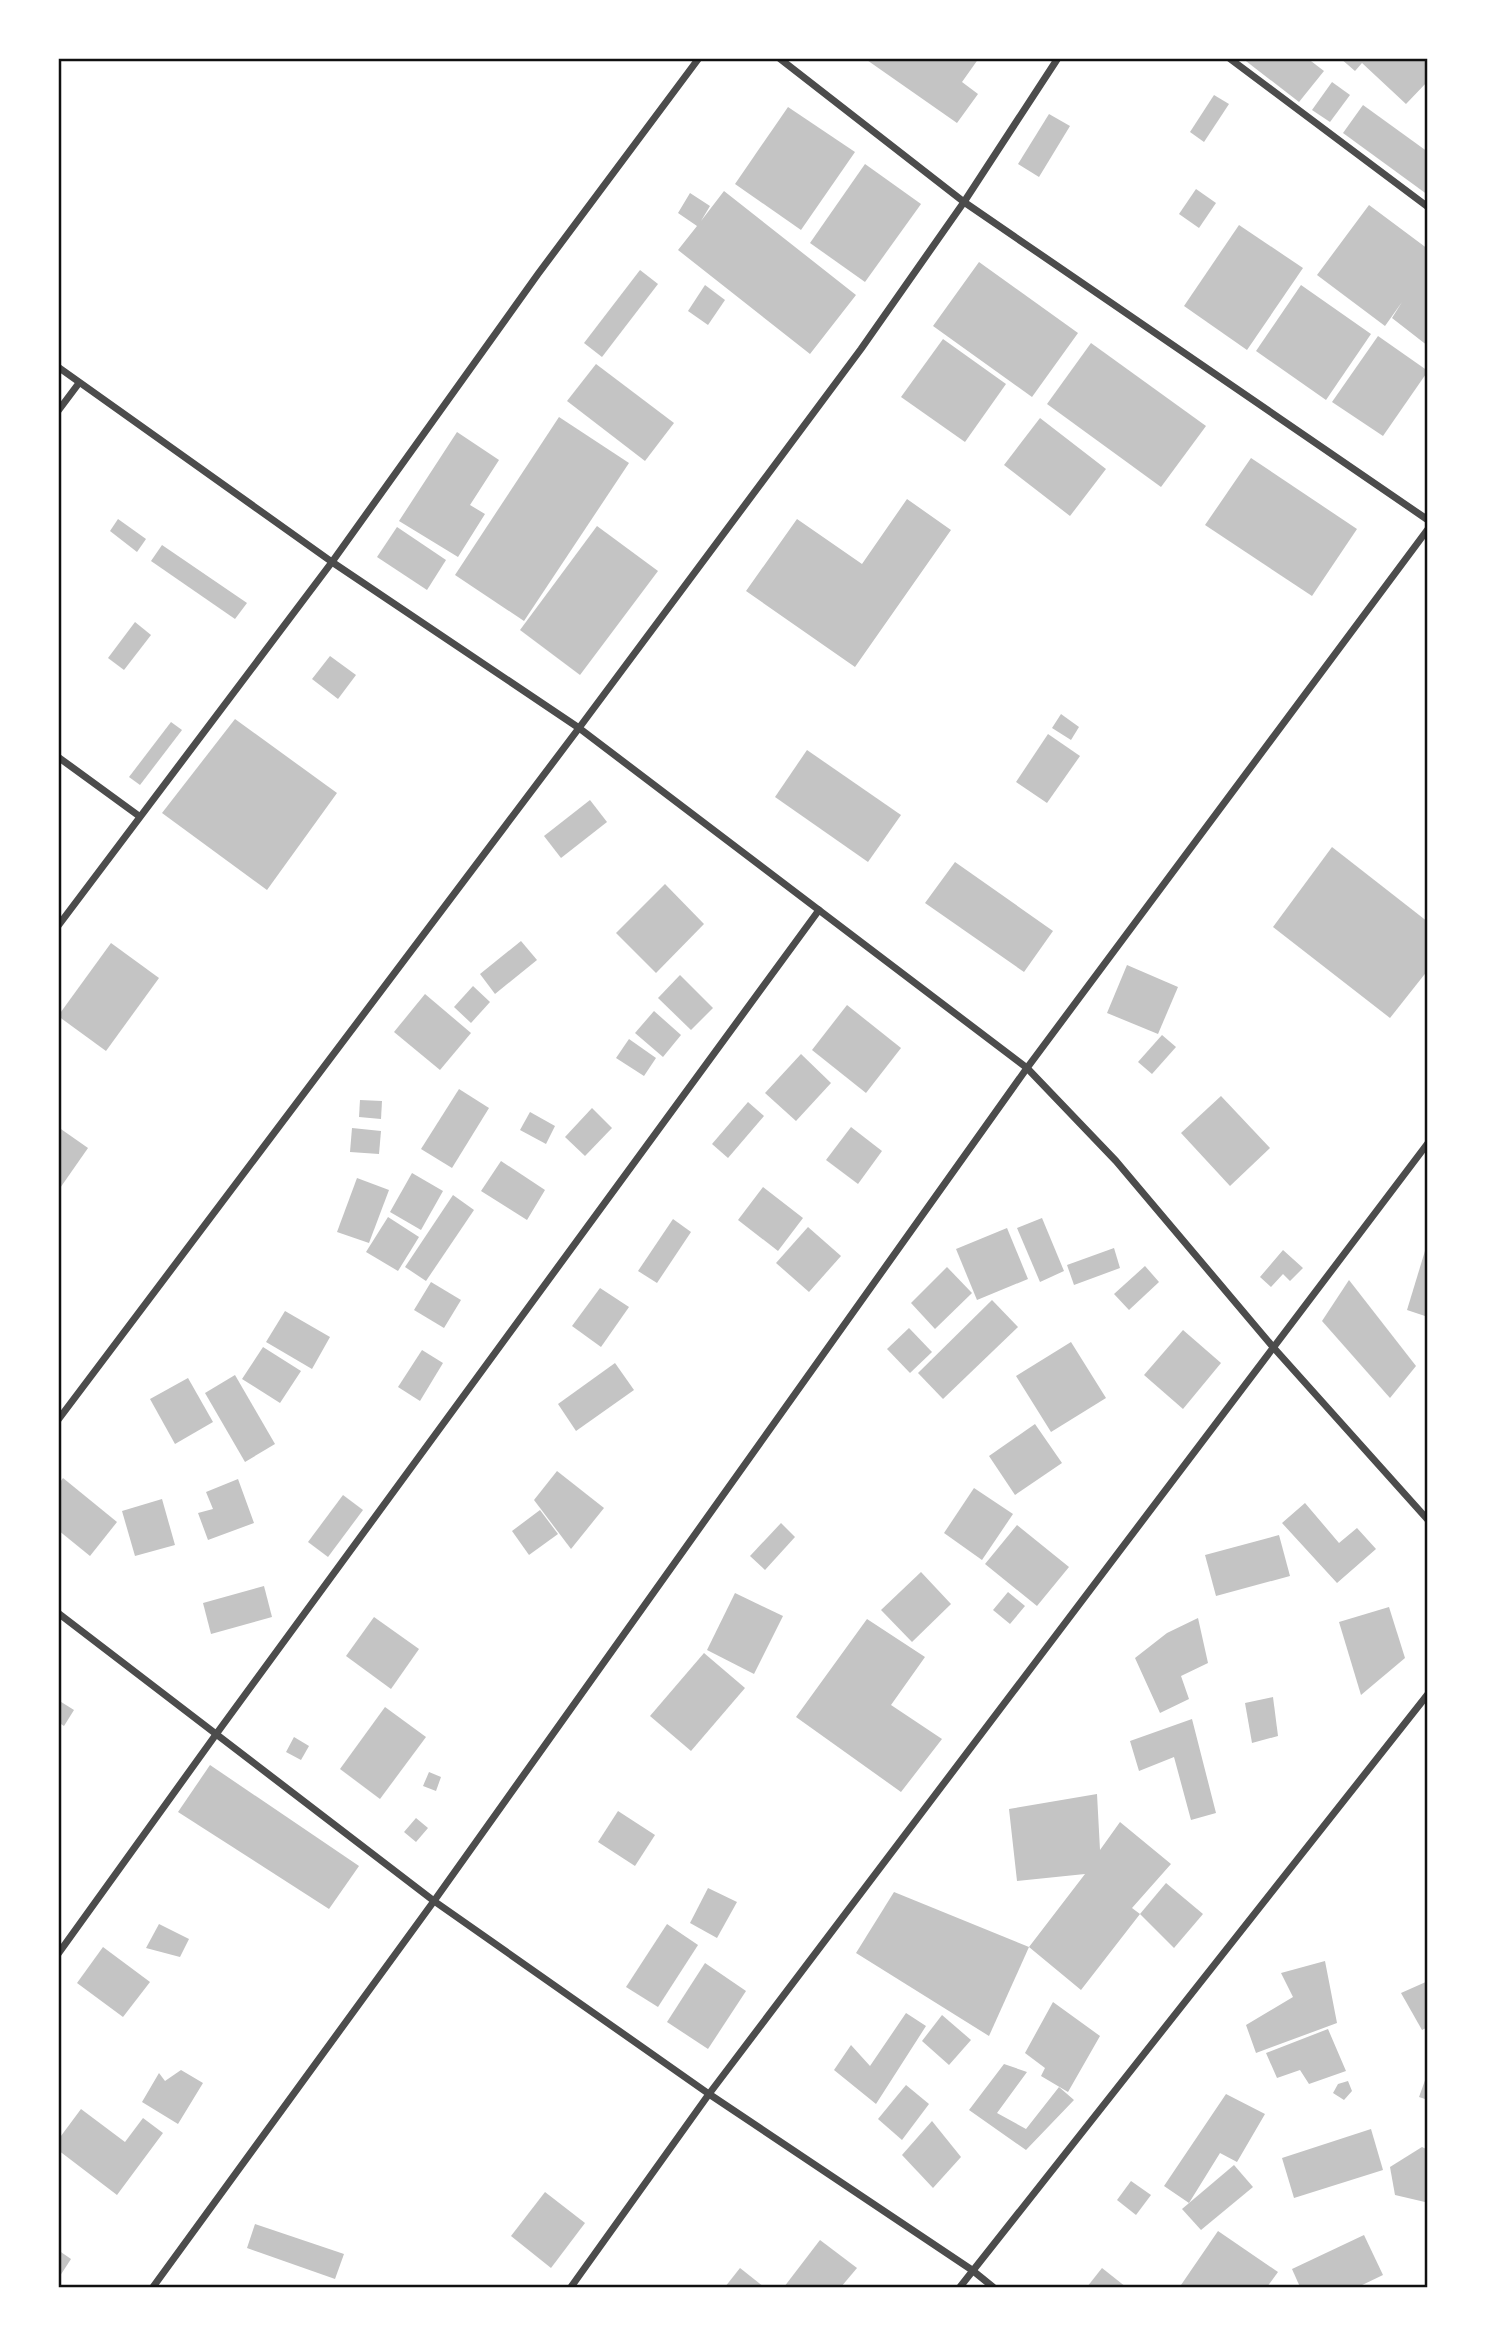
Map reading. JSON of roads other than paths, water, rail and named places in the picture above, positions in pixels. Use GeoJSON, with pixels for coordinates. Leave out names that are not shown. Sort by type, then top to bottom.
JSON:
{"type":"FeatureCollection","features":[{"type":"Feature","properties":{"kind":"street"},"geometry":{"type":"LineString","coordinates":[[58,926],[332,562],[538,274],[699,58]]}},
{"type":"Feature","properties":{"kind":"street"},"geometry":{"type":"LineString","coordinates":[[779,58],[964,202],[1428,520]]}},
{"type":"Feature","properties":{"kind":"street"},"geometry":{"type":"LineString","coordinates":[[58,1420],[861,349],[964,202],[1058,58]]}},
{"type":"Feature","properties":{"kind":"street"},"geometry":{"type":"LineString","coordinates":[[1228,58],[1428,207]]}},
{"type":"Feature","properties":{"kind":"street"},"geometry":{"type":"LineString","coordinates":[[58,367],[332,562],[579,728],[1027,1068],[1116,1161],[1273,1347],[1428,1520]]}},
{"type":"Feature","properties":{"kind":"street"},"geometry":{"type":"LineString","coordinates":[[58,411],[79,383]]}},
{"type":"Feature","properties":{"kind":"street"},"geometry":{"type":"LineString","coordinates":[[153,2287],[434,1900],[1027,1068],[1428,530]]}},
{"type":"Feature","properties":{"kind":"street"},"geometry":{"type":"LineString","coordinates":[[58,757],[139,816]]}},
{"type":"Feature","properties":{"kind":"street"},"geometry":{"type":"LineString","coordinates":[[58,1954],[819,910]]}},
{"type":"Feature","properties":{"kind":"street"},"geometry":{"type":"LineString","coordinates":[[571,2287],[709,2094],[1428,1143]]}},
{"type":"Feature","properties":{"kind":"street"},"geometry":{"type":"LineString","coordinates":[[58,1613],[434,1900],[709,2094],[972,2270],[993,2287]]}},
{"type":"Feature","properties":{"kind":"street"},"geometry":{"type":"LineString","coordinates":[[960,2287],[1428,1694]]}}]}
